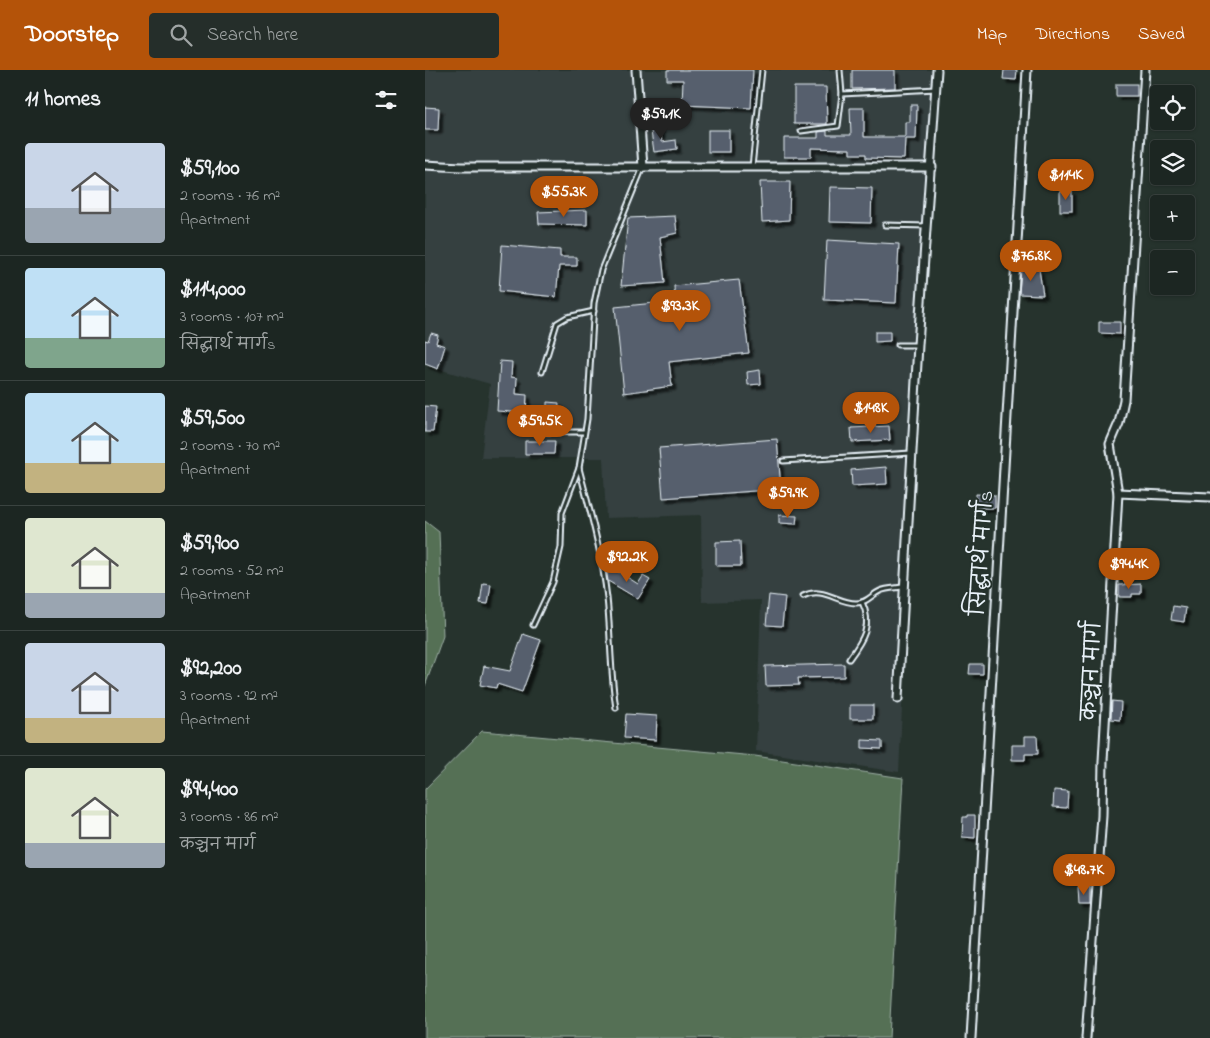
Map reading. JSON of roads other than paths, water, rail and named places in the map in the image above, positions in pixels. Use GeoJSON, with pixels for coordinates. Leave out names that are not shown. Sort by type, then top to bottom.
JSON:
{"type":"FeatureCollection","features":[{"type":"Feature","properties":{"kind":"street"},"geometry":{"type":"LineString","coordinates":[[636,70],[643,167]]}},
{"type":"Feature","properties":{"kind":"street"},"geometry":{"type":"LineString","coordinates":[[898,699],[918,345],[932,167],[937,70]]}},
{"type":"Feature","properties":{"kind":"street","name":"सिद्धार्थ मार्गs"},"geometry":{"type":"LineString","coordinates":[[971,1038],[1027,70]]}},
{"type":"Feature","properties":{"kind":"street","name":"कञ्चन मार्ग"},"geometry":{"type":"LineString","coordinates":[[1086,1038],[1102,816],[1103,761],[1118,493],[1110,444],[1119,423],[1124,400],[1145,70]]}},
{"type":"Feature","properties":{"kind":"street"},"geometry":{"type":"LineString","coordinates":[[425,165],[461,167],[932,167]]}},
{"type":"Feature","properties":{"kind":"street"},"geometry":{"type":"LineString","coordinates":[[1118,493],[1210,497]]}},
{"type":"Feature","properties":{"kind":"lane"},"geometry":{"type":"LineString","coordinates":[[752,167],[762,70]]}},
{"type":"Feature","properties":{"kind":"lane"},"geometry":{"type":"LineString","coordinates":[[801,131],[838,126],[842,94],[840,70]]}},
{"type":"Feature","properties":{"kind":"lane"},"geometry":{"type":"LineString","coordinates":[[842,94],[936,89]]}},
{"type":"Feature","properties":{"kind":"lane"},"geometry":{"type":"LineString","coordinates":[[533,625],[553,582],[561,547],[563,513],[579,468],[585,432],[594,311],[601,270],[643,167]]}},
{"type":"Feature","properties":{"kind":"lane"},"geometry":{"type":"LineString","coordinates":[[885,225],[927,226]]}},
{"type":"Feature","properties":{"kind":"lane"},"geometry":{"type":"LineString","coordinates":[[542,372],[557,323],[567,317],[594,311]]}},
{"type":"Feature","properties":{"kind":"lane"},"geometry":{"type":"LineString","coordinates":[[898,346],[918,345]]}},
{"type":"Feature","properties":{"kind":"lane"},"geometry":{"type":"LineString","coordinates":[[547,432],[585,432]]}},
{"type":"Feature","properties":{"kind":"lane"},"geometry":{"type":"LineString","coordinates":[[783,461],[912,453]]}},
{"type":"Feature","properties":{"kind":"lane"},"geometry":{"type":"LineString","coordinates":[[579,468],[599,545],[607,599],[611,678],[617,708]]}},
{"type":"Feature","properties":{"kind":"lane"},"geometry":{"type":"LineString","coordinates":[[803,596],[812,592],[855,603],[862,602],[881,590],[904,587]]}},
{"type":"Feature","properties":{"kind":"lane"},"geometry":{"type":"LineString","coordinates":[[849,658],[867,631],[866,613],[862,602]]}}]}
